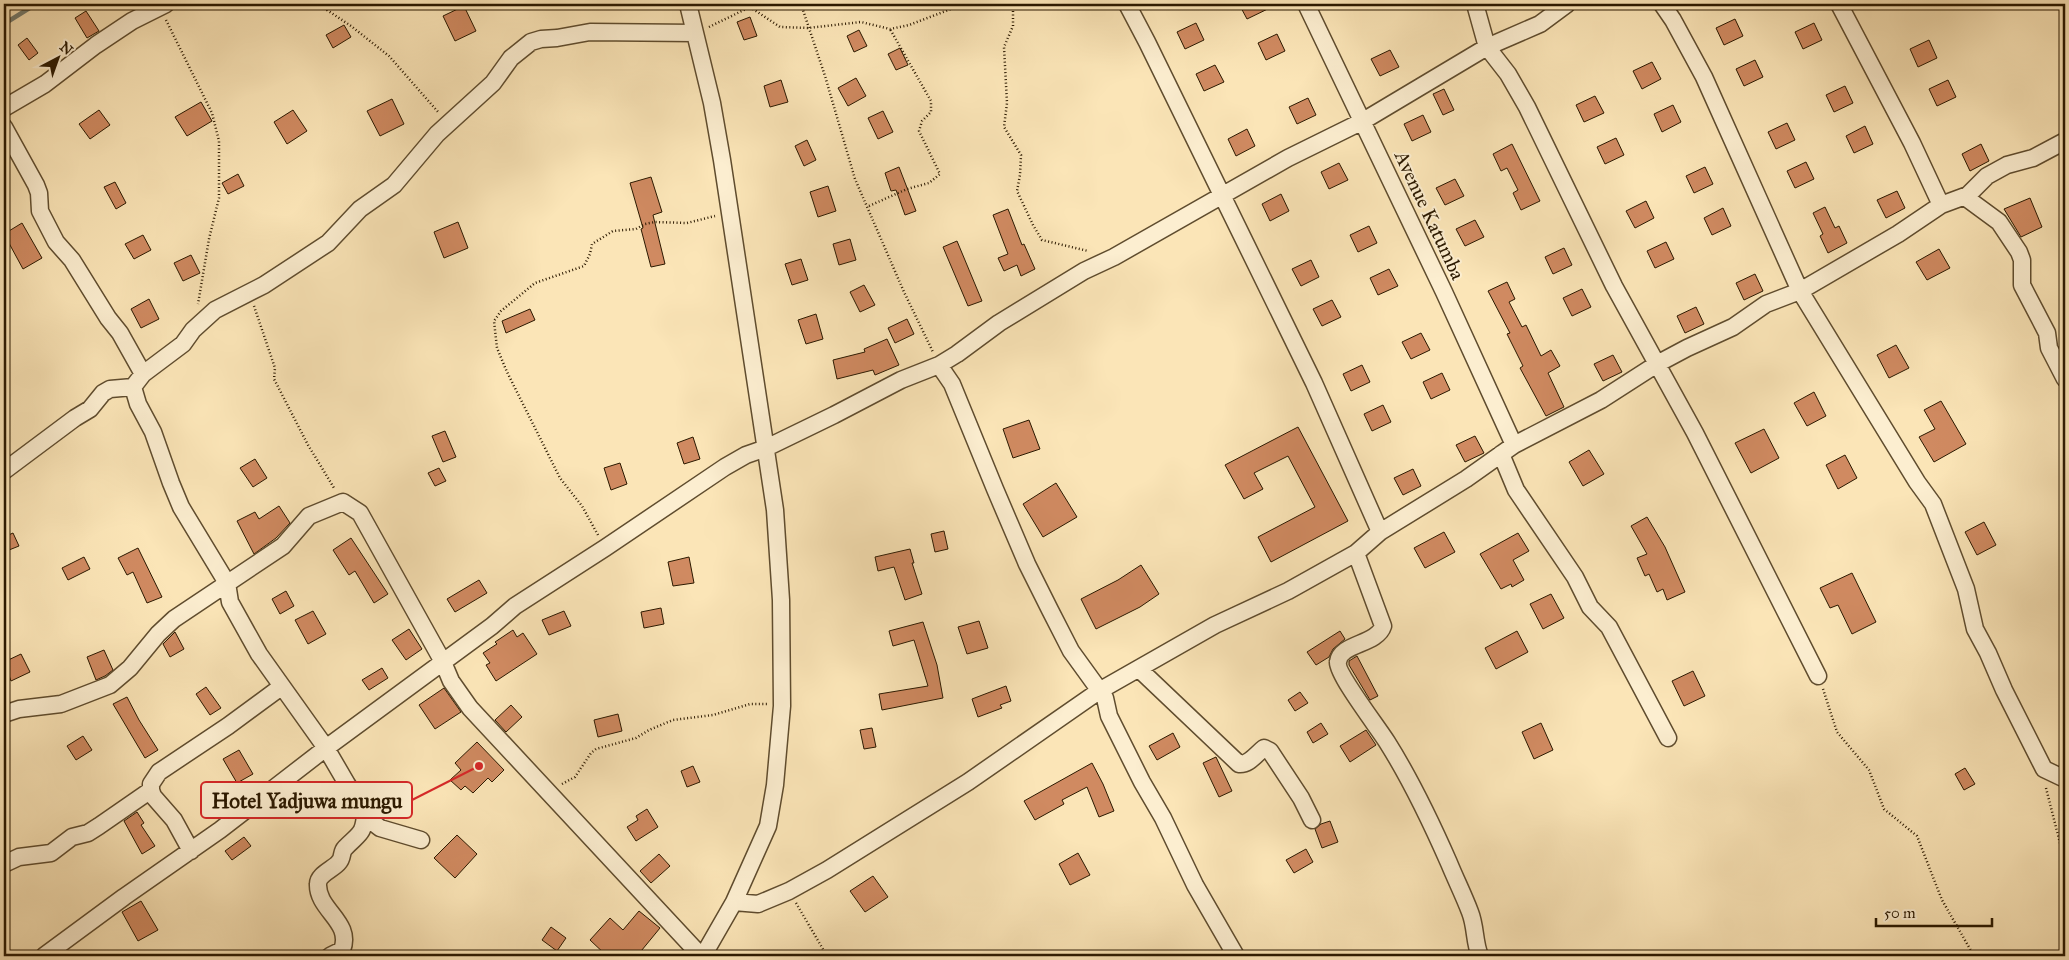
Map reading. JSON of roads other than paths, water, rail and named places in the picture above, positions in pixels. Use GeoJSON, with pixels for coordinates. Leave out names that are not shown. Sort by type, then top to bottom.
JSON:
{"type":"FeatureCollection","features":[{"type":"Feature","properties":{"kind":"street"},"geometry":{"type":"LineString","coordinates":[[4,714],[19,708],[61,704],[110,685],[130,668],[158,634],[174,619],[290,540],[309,516],[343,502],[360,513],[443,662],[451,681],[470,708],[702,956],[734,902],[768,826],[775,784],[782,706],[781,600],[775,510],[722,160],[712,103],[688,4]]}},
{"type":"Feature","properties":{"kind":"street"},"geometry":{"type":"LineString","coordinates":[[1127,4],[1314,383],[1380,532]]}},
{"type":"Feature","properties":{"kind":"street","name":"Avenue Katumba"},"geometry":{"type":"LineString","coordinates":[[1306,4],[1363,121],[1507,449],[1516,490],[1575,577],[1590,607],[1609,627],[1668,738]]}},
{"type":"Feature","properties":{"kind":"street"},"geometry":{"type":"LineString","coordinates":[[1475,4],[1487,47],[1508,74],[1527,107],[1614,286],[1695,433],[1818,676]]}},
{"type":"Feature","properties":{"kind":"street"},"geometry":{"type":"LineString","coordinates":[[44,956],[266,796],[326,748],[443,662],[515,606],[605,548],[725,466],[746,454],[766,448],[834,415],[901,380],[939,365],[999,323],[1084,271],[1114,258],[1288,158],[1363,121],[1487,47],[1540,24],[1567,4]]}},
{"type":"Feature","properties":{"kind":"street"},"geometry":{"type":"LineString","coordinates":[[1662,4],[1673,20],[1704,78],[1800,291],[1917,482],[1933,504],[1966,589],[1975,630],[2044,769],[2065,780]]}},
{"type":"Feature","properties":{"kind":"street"},"geometry":{"type":"LineString","coordinates":[[1839,4],[1912,143],[1941,206]]}},
{"type":"Feature","properties":{"kind":"street"},"geometry":{"type":"LineString","coordinates":[[4,108],[45,84],[96,45],[132,21],[163,6]]}},
{"type":"Feature","properties":{"kind":"street"},"geometry":{"type":"LineString","coordinates":[[4,471],[90,409],[103,393],[110,389],[133,387],[143,374],[183,344],[192,330],[220,306],[250,293],[299,264],[328,243],[360,209],[394,184],[448,124],[493,83],[511,58],[531,42],[590,32],[694,33]]}},
{"type":"Feature","properties":{"kind":"street"},"geometry":{"type":"LineString","coordinates":[[4,127],[36,185],[39,193],[40,211],[56,242],[72,260],[108,318],[120,333],[143,374]]}},
{"type":"Feature","properties":{"kind":"street"},"geometry":{"type":"LineString","coordinates":[[734,902],[758,904],[789,891],[827,870],[960,787],[1099,691],[1215,625],[1288,591],[1356,553],[1380,532],[1466,479],[1507,449],[1601,400],[1657,364],[1733,327],[1766,304],[1800,291],[1898,234],[1941,206],[1965,196],[1987,176],[2007,165],[2033,158],[2065,140]]}},
{"type":"Feature","properties":{"kind":"street"},"geometry":{"type":"LineString","coordinates":[[1965,196],[1999,222],[2019,252],[2022,260],[2022,285],[2047,333],[2049,348],[2065,379]]}},
{"type":"Feature","properties":{"kind":"street"},"geometry":{"type":"LineString","coordinates":[[939,365],[952,384],[1038,587],[1071,651],[1105,698],[1109,716],[1142,782],[1163,818],[1184,865],[1236,956]]}},
{"type":"Feature","properties":{"kind":"street"},"geometry":{"type":"LineString","coordinates":[[133,387],[138,404],[153,432],[170,484],[181,507],[227,583],[230,602],[259,654],[326,748],[365,814],[380,828],[421,840]]}},
{"type":"Feature","properties":{"kind":"street"},"geometry":{"type":"LineString","coordinates":[[1356,553],[1383,626],[1380,634],[1343,653],[1338,659],[1338,664],[1348,685],[1402,766],[1436,833],[1470,911],[1480,956]]}},
{"type":"Feature","properties":{"kind":"street"},"geometry":{"type":"LineString","coordinates":[[1139,669],[1162,689],[1234,761],[1243,765],[1264,748],[1270,751],[1301,798],[1312,820]]}},
{"type":"Feature","properties":{"kind":"street"},"geometry":{"type":"LineString","coordinates":[[191,851],[174,820],[153,796],[150,790],[151,784],[159,772],[228,726],[281,687]]}},
{"type":"Feature","properties":{"kind":"street"},"geometry":{"type":"LineString","coordinates":[[4,864],[18,857],[51,853],[72,836],[88,833],[150,790]]}},
{"type":"Feature","properties":{"kind":"street"},"geometry":{"type":"LineString","coordinates":[[330,956],[342,950],[344,939],[342,929],[322,900],[318,883],[319,878],[340,862],[346,847],[363,831],[365,814]]}},
{"type":"Feature","properties":{"kind":"waterway"},"geometry":{"type":"LineString","coordinates":[[4,24],[36,4]]}},
{"type":"Feature","properties":{"kind":"place","name":"Hotel Yadjuwa mungu"},"geometry":{"type":"Point","coordinates":[479,766]}}]}
